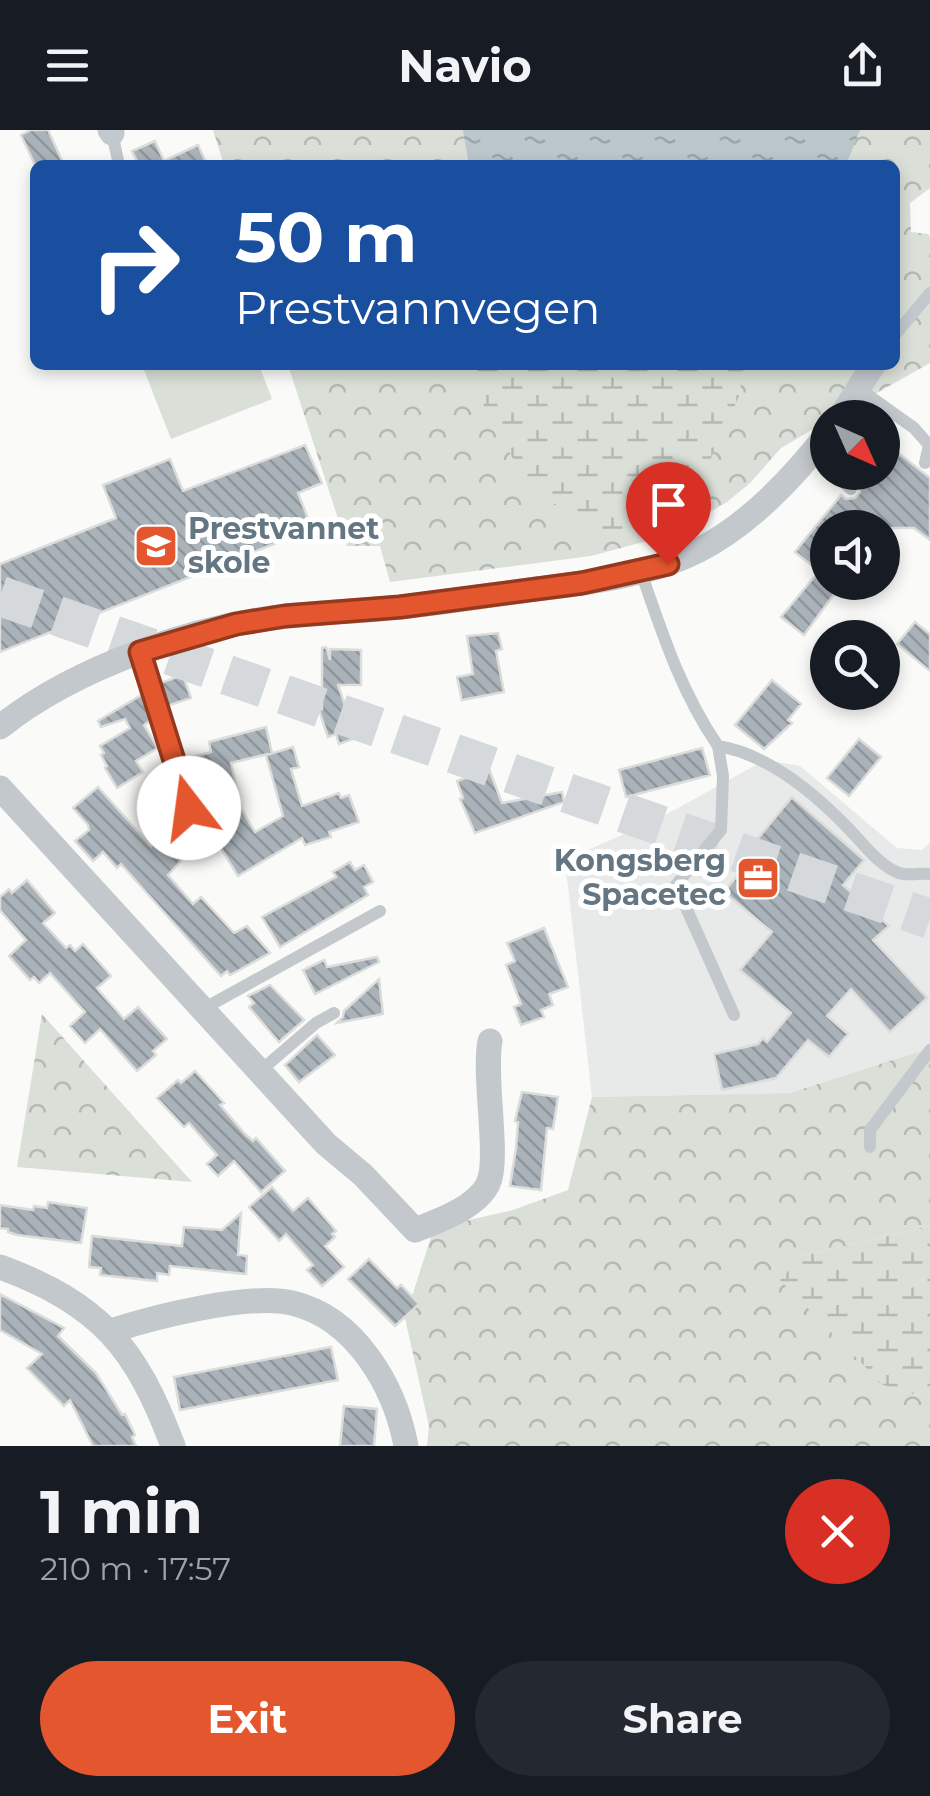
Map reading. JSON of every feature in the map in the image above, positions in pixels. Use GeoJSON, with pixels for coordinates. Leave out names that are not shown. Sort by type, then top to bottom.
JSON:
{"type":"FeatureCollection","features":[{"type":"Feature","properties":{"kind":"street"},"geometry":{"type":"LineString","coordinates":[[851,400],[870,370]]}},
{"type":"Feature","properties":{"kind":"street"},"geometry":{"type":"LineString","coordinates":[[0,727],[75,678],[140,652],[236,624],[582,583],[668,564],[723,536],[810,474]]}},
{"type":"Feature","properties":{"kind":"street"},"geometry":{"type":"LineString","coordinates":[[0,788],[326,1144],[364,1176],[415,1230],[460,1209],[488,1186],[492,1169],[487,1078],[490,1041]]}},
{"type":"Feature","properties":{"kind":"street"},"geometry":{"type":"LineString","coordinates":[[0,1266],[49,1287],[111,1331],[145,1382],[174,1446]]}},
{"type":"Feature","properties":{"kind":"street"},"geometry":{"type":"LineString","coordinates":[[111,1331],[202,1309],[264,1302],[309,1308],[350,1338],[382,1376],[393,1397],[406,1446]]}},
{"type":"Feature","properties":{"kind":"lane"},"geometry":{"type":"LineString","coordinates":[[111,131],[118,160]]}},
{"type":"Feature","properties":{"kind":"lane"},"geometry":{"type":"LineString","coordinates":[[900,330],[930,294]]}},
{"type":"Feature","properties":{"kind":"lane"},"geometry":{"type":"LineString","coordinates":[[858,388],[914,428],[929,445],[924,464]]}},
{"type":"Feature","properties":{"kind":"lane"},"geometry":{"type":"LineString","coordinates":[[641,572],[678,677],[693,710],[718,746],[724,776],[720,830],[676,885],[734,1015]]}},
{"type":"Feature","properties":{"kind":"lane"},"geometry":{"type":"LineString","coordinates":[[140,652],[189,808]]}},
{"type":"Feature","properties":{"kind":"lane"},"geometry":{"type":"LineString","coordinates":[[718,746],[756,757],[806,790],[879,859],[900,873],[930,874]]}},
{"type":"Feature","properties":{"kind":"lane"},"geometry":{"type":"LineString","coordinates":[[203,1009],[380,911]]}},
{"type":"Feature","properties":{"kind":"lane"},"geometry":{"type":"LineString","coordinates":[[259,1072],[334,1012]]}},
{"type":"Feature","properties":{"kind":"lane"},"geometry":{"type":"LineString","coordinates":[[870,1147],[870,1130],[930,1050]]}},
{"type":"Feature","properties":{"kind":"shaded area"},"geometry":{"type":"Polygon","coordinates":[[[765,760],[800,766],[897,848],[922,850],[930,842],[930,1048],[790,1093],[592,1097],[565,860],[656,820],[765,760]]]}},
{"type":"Feature","properties":{"kind":"green space"},"geometry":{"type":"Polygon","coordinates":[[[213,130],[930,130],[930,188],[910,203],[911,232],[930,237],[930,363],[864,400],[810,400],[810,431],[781,448],[727,502],[673,534],[591,556],[390,582],[380,546],[347,546],[290,370],[900,370],[900,160],[222,160],[213,130]]]}},
{"type":"Feature","properties":{"kind":"green space"},"geometry":{"type":"Polygon","coordinates":[[[144,370],[261,370],[272,399],[171,439],[144,370]]]}},
{"type":"Feature","properties":{"kind":"green space"},"geometry":{"type":"Polygon","coordinates":[[[472,370],[743,370],[739,396],[702,478],[623,534],[581,531],[560,506],[534,496],[485,409],[472,370]]]}},
{"type":"Feature","properties":{"kind":"green space"},"geometry":{"type":"Polygon","coordinates":[[[42,1014],[192,1182],[17,1167],[42,1014]]]}},
{"type":"Feature","properties":{"kind":"green space"},"geometry":{"type":"Polygon","coordinates":[[[930,1048],[930,1226],[802,1256],[883,1385],[930,1399],[930,1446],[427,1446],[429,1426],[405,1318],[434,1228],[513,1210],[568,1190],[592,1097],[790,1093],[930,1048]]]}},
{"type":"Feature","properties":{"kind":"green space"},"geometry":{"type":"Polygon","coordinates":[[[930,1226],[930,1399],[883,1385],[780,1280],[802,1256],[930,1226]]]}},
{"type":"Feature","properties":{"kind":"water"},"geometry":{"type":"Polygon","coordinates":[[[463,130],[860,130],[848,160],[468,160],[463,130]]]}},
{"type":"Feature","properties":{"kind":"building"},"geometry":{"type":"Polygon","coordinates":[[[31,130],[48,130],[62,160],[33,160],[21,135],[31,130]]]}},
{"type":"Feature","properties":{"kind":"building"},"geometry":{"type":"Polygon","coordinates":[[[155,141],[164,160],[136,160],[132,151],[155,141]]]}},
{"type":"Feature","properties":{"kind":"building"},"geometry":{"type":"Polygon","coordinates":[[[198,145],[205,160],[166,160],[198,145]]]}},
{"type":"Feature","properties":{"kind":"building","name":"Prestvannet skole"},"geometry":{"type":"Polygon","coordinates":[[[305,445],[322,483],[298,493],[312,529],[0,652],[0,564],[116,518],[103,485],[170,459],[183,491],[305,445]]]}},
{"type":"Feature","properties":{"kind":"building"},"geometry":{"type":"Polygon","coordinates":[[[900,454],[930,478],[930,540],[914,528],[900,528],[900,510],[829,510],[841,495],[855,498],[860,492],[900,490],[900,454]]]}},
{"type":"Feature","properties":{"kind":"building"},"geometry":{"type":"Polygon","coordinates":[[[810,533],[810,564],[795,552],[810,533]]]}},
{"type":"Feature","properties":{"kind":"building"},"geometry":{"type":"Polygon","coordinates":[[[810,582],[810,600],[830,600],[815,620],[810,620],[804,635],[781,617],[810,582]]]}},
{"type":"Feature","properties":{"kind":"building"},"geometry":{"type":"Polygon","coordinates":[[[915,622],[930,634],[930,671],[900,646],[900,640],[915,622]]]}},
{"type":"Feature","properties":{"kind":"building"},"geometry":{"type":"Polygon","coordinates":[[[498,633],[502,649],[496,651],[504,692],[462,700],[457,677],[473,674],[467,636],[498,633]]]}},
{"type":"Feature","properties":{"kind":"building"},"geometry":{"type":"Polygon","coordinates":[[[326,647],[330,660],[330,649],[361,650],[361,685],[338,685],[356,738],[339,744],[336,734],[328,737],[319,710],[322,648],[326,647]]]}},
{"type":"Feature","properties":{"kind":"building"},"geometry":{"type":"Polygon","coordinates":[[[183,675],[191,698],[167,706],[160,683],[183,675]]]}},
{"type":"Feature","properties":{"kind":"building"},"geometry":{"type":"Polygon","coordinates":[[[772,680],[801,704],[788,720],[792,723],[764,749],[735,725],[772,680]]]}},
{"type":"Feature","properties":{"kind":"building"},"geometry":{"type":"Polygon","coordinates":[[[143,694],[151,720],[144,725],[158,748],[136,761],[143,772],[117,788],[105,768],[100,746],[130,728],[125,719],[101,727],[98,721],[143,694]]]}},
{"type":"Feature","properties":{"kind":"building"},"geometry":{"type":"Polygon","coordinates":[[[266,727],[272,753],[231,763],[242,810],[255,832],[283,816],[266,755],[293,747],[299,767],[291,769],[302,806],[339,793],[341,798],[349,795],[359,822],[305,845],[302,838],[238,876],[217,842],[224,838],[211,781],[199,784],[192,757],[211,752],[209,742],[266,727]]]}},
{"type":"Feature","properties":{"kind":"building"},"geometry":{"type":"Polygon","coordinates":[[[859,739],[881,757],[849,796],[827,778],[859,739]]]}},
{"type":"Feature","properties":{"kind":"building"},"geometry":{"type":"Polygon","coordinates":[[[702,748],[710,775],[626,797],[619,770],[702,748]]]}},
{"type":"Feature","properties":{"kind":"building"},"geometry":{"type":"Polygon","coordinates":[[[489,769],[502,803],[562,792],[564,802],[475,833],[460,799],[463,798],[457,781],[489,769]]]}},
{"type":"Feature","properties":{"kind":"building"},"geometry":{"type":"Polygon","coordinates":[[[98,787],[151,846],[166,832],[186,855],[168,875],[193,904],[201,897],[234,933],[247,926],[270,953],[221,976],[121,864],[117,868],[103,852],[93,861],[75,841],[89,830],[73,808],[98,787]]]}},
{"type":"Feature","properties":{"kind":"building"},"geometry":{"type":"Polygon","coordinates":[[[792,797],[864,860],[843,885],[889,926],[873,940],[927,998],[890,1032],[851,989],[827,1016],[848,1034],[829,1057],[808,1040],[776,1078],[722,1090],[714,1054],[758,1044],[763,1038],[767,1042],[791,1013],[740,970],[772,932],[724,892],[761,847],[755,842],[792,797]]]}},
{"type":"Feature","properties":{"kind":"building"},"geometry":{"type":"Polygon","coordinates":[[[350,862],[355,870],[364,865],[373,882],[364,887],[368,895],[280,947],[262,917],[336,877],[333,872],[350,862]]]}},
{"type":"Feature","properties":{"kind":"building"},"geometry":{"type":"Polygon","coordinates":[[[27,880],[55,913],[43,923],[66,948],[70,945],[75,951],[83,944],[111,976],[97,988],[100,992],[124,1019],[138,1007],[167,1039],[137,1071],[100,1029],[85,1043],[70,1026],[85,1012],[50,973],[39,983],[34,977],[30,980],[9,956],[26,940],[0,910],[0,897],[9,889],[12,893],[27,880]]]}},
{"type":"Feature","properties":{"kind":"building"},"geometry":{"type":"Polygon","coordinates":[[[544,928],[568,987],[549,994],[553,1005],[541,1010],[544,1017],[521,1025],[514,1007],[521,1004],[506,965],[515,961],[507,943],[544,928]]]}},
{"type":"Feature","properties":{"kind":"building"},"geometry":{"type":"Polygon","coordinates":[[[377,957],[379,962],[315,994],[303,970],[324,960],[327,967],[377,957]]]}},
{"type":"Feature","properties":{"kind":"building"},"geometry":{"type":"Polygon","coordinates":[[[379,979],[383,1014],[337,1023],[344,1011],[379,979]]]}},
{"type":"Feature","properties":{"kind":"building"},"geometry":{"type":"Polygon","coordinates":[[[270,985],[304,1020],[279,1042],[249,1007],[254,1003],[248,996],[270,985]]]}},
{"type":"Feature","properties":{"kind":"building"},"geometry":{"type":"Polygon","coordinates":[[[317,1035],[335,1055],[299,1082],[285,1065],[317,1035]]]}},
{"type":"Feature","properties":{"kind":"building"},"geometry":{"type":"Polygon","coordinates":[[[195,1071],[245,1134],[253,1141],[256,1138],[285,1171],[261,1192],[234,1161],[218,1176],[207,1164],[217,1155],[189,1123],[184,1127],[157,1098],[195,1071]]]}},
{"type":"Feature","properties":{"kind":"building"},"geometry":{"type":"Polygon","coordinates":[[[522,1092],[558,1097],[553,1129],[547,1128],[541,1190],[510,1186],[518,1122],[515,1121],[522,1092]]]}},
{"type":"Feature","properties":{"kind":"building"},"geometry":{"type":"Polygon","coordinates":[[[272,1187],[293,1211],[308,1198],[336,1231],[325,1246],[344,1267],[322,1286],[307,1270],[313,1265],[286,1234],[279,1241],[249,1207],[272,1187]]]}},
{"type":"Feature","properties":{"kind":"building"},"geometry":{"type":"Polygon","coordinates":[[[48,1202],[87,1208],[81,1243],[17,1235],[0,1228],[0,1205],[33,1210],[34,1206],[47,1208],[48,1202]]]}},
{"type":"Feature","properties":{"kind":"building"},"geometry":{"type":"Polygon","coordinates":[[[241,1213],[238,1255],[247,1256],[246,1274],[170,1266],[169,1275],[157,1273],[157,1281],[100,1275],[101,1268],[89,1267],[92,1236],[182,1246],[184,1227],[222,1230],[241,1213]]]}},
{"type":"Feature","properties":{"kind":"building"},"geometry":{"type":"Polygon","coordinates":[[[369,1259],[419,1304],[395,1326],[348,1279],[369,1259]]]}},
{"type":"Feature","properties":{"kind":"building"},"geometry":{"type":"Polygon","coordinates":[[[0,1294],[64,1328],[58,1336],[96,1373],[122,1415],[125,1414],[136,1446],[93,1446],[70,1400],[64,1406],[27,1368],[42,1354],[0,1330],[0,1294]]]}},
{"type":"Feature","properties":{"kind":"building"},"geometry":{"type":"Polygon","coordinates":[[[331,1347],[338,1380],[180,1410],[174,1377],[331,1347]]]}},
{"type":"Feature","properties":{"kind":"building"},"geometry":{"type":"Polygon","coordinates":[[[344,1406],[377,1409],[374,1446],[340,1446],[344,1406]]]}},
{"type":"Feature","properties":{"kind":"tunnel"},"geometry":{"type":"LineString","coordinates":[[0,596],[930,919]]}},
{"type":"Feature","properties":{"kind":"place","name":"Prestvannet skole"},"geometry":{"type":"Point","coordinates":[156,546]}},
{"type":"Feature","properties":{"kind":"place","name":"Kongsberg Spacetec"},"geometry":{"type":"Point","coordinates":[758,878]}},
{"type":"Feature","properties":{"kind":"route"},"geometry":{"type":"LineString","coordinates":[[189,808],[140,652],[236,624],[582,583],[668,564]]}}]}
